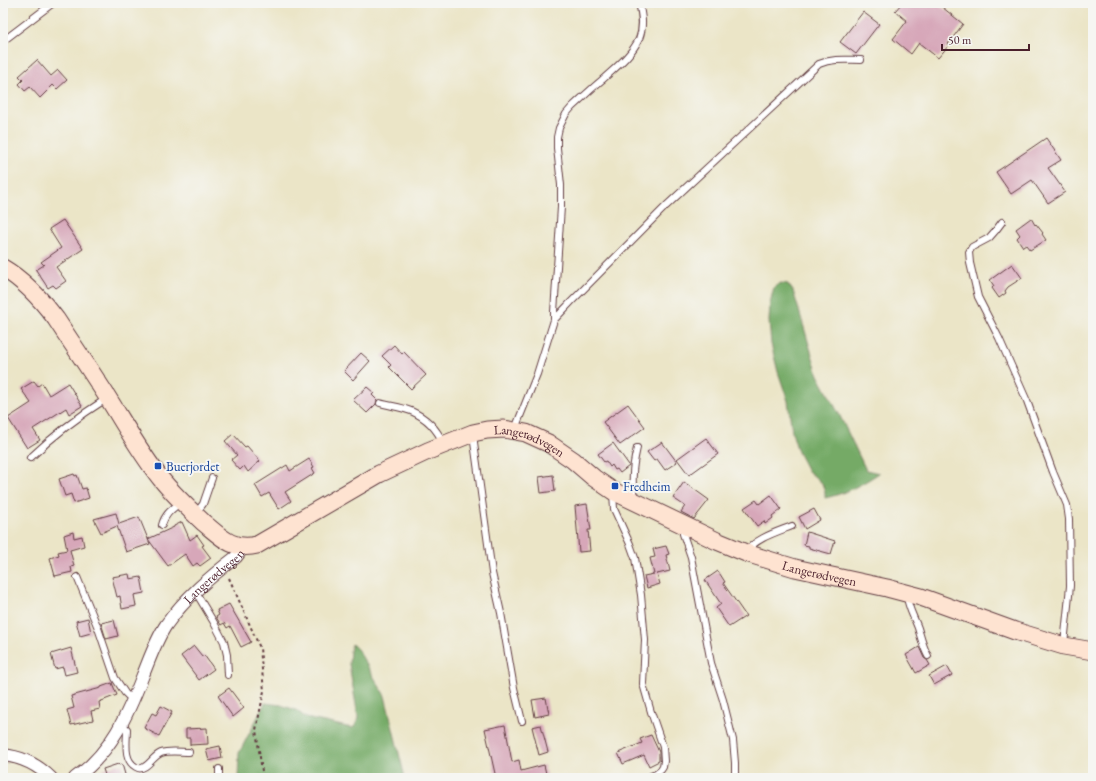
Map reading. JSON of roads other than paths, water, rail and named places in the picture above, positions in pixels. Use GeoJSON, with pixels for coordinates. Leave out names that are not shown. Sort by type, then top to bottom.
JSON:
{"type":"FeatureCollection","features":[{"type":"Feature","properties":{"kind":"main road"},"geometry":{"type":"LineString","coordinates":[[3,268],[23,282],[48,308],[162,480],[182,502],[218,535],[227,541],[241,546]]}},
{"type":"Feature","properties":{"kind":"main road","name":"Langerødvegen"},"geometry":{"type":"LineString","coordinates":[[241,546],[249,547],[257,545],[379,474],[444,444],[473,433],[496,429],[515,431],[526,433],[548,443],[613,491],[717,541],[746,553],[795,568],[907,593],[953,608],[995,625],[1039,639],[1064,646],[1093,651]]}},
{"type":"Feature","properties":{"kind":"street","name":"Langerødvegen"},"geometry":{"type":"LineString","coordinates":[[75,778],[89,767],[110,745],[134,699],[152,652],[166,625],[195,590],[236,557],[241,546]]}},
{"type":"Feature","properties":{"kind":"street"},"geometry":{"type":"LineString","coordinates":[[3,755],[13,756],[33,764],[51,778]]}},
{"type":"Feature","properties":{"kind":"lane"},"geometry":{"type":"LineString","coordinates":[[3,41],[53,3]]}},
{"type":"Feature","properties":{"kind":"lane"},"geometry":{"type":"LineString","coordinates":[[515,431],[537,374],[554,320],[561,207],[561,185],[557,148],[559,128],[566,114],[572,107],[621,63],[639,39],[642,18],[639,3]]}},
{"type":"Feature","properties":{"kind":"lane"},"geometry":{"type":"LineString","coordinates":[[554,320],[570,302],[666,206],[820,64],[839,60],[861,60]]}},
{"type":"Feature","properties":{"kind":"lane"},"geometry":{"type":"LineString","coordinates":[[1002,222],[989,238],[972,247],[970,252],[970,263],[978,297],[999,338],[1027,401],[1053,472],[1067,505],[1069,519],[1070,586],[1064,646]]}},
{"type":"Feature","properties":{"kind":"lane"},"geometry":{"type":"LineString","coordinates":[[30,458],[65,428],[108,398]]}},
{"type":"Feature","properties":{"kind":"lane"},"geometry":{"type":"LineString","coordinates":[[380,403],[410,411],[420,416],[433,426],[444,444]]}},
{"type":"Feature","properties":{"kind":"lane"},"geometry":{"type":"LineString","coordinates":[[473,433],[492,573],[501,613],[514,688],[522,721]]}},
{"type":"Feature","properties":{"kind":"lane"},"geometry":{"type":"LineString","coordinates":[[632,501],[634,493],[632,475],[637,448]]}},
{"type":"Feature","properties":{"kind":"lane"},"geometry":{"type":"LineString","coordinates":[[195,514],[203,504],[212,478]]}},
{"type":"Feature","properties":{"kind":"lane"},"geometry":{"type":"LineString","coordinates":[[613,491],[612,495],[614,510],[635,558],[641,595],[645,640],[643,684],[662,747],[664,761],[661,770],[649,777]]}},
{"type":"Feature","properties":{"kind":"lane"},"geometry":{"type":"LineString","coordinates":[[162,526],[164,518],[170,511],[182,502]]}},
{"type":"Feature","properties":{"kind":"lane"},"geometry":{"type":"LineString","coordinates":[[683,525],[683,534],[691,557],[711,663],[723,700],[733,740],[735,778]]}},
{"type":"Feature","properties":{"kind":"lane"},"geometry":{"type":"LineString","coordinates":[[746,553],[749,548],[760,540],[792,526]]}},
{"type":"Feature","properties":{"kind":"lane"},"geometry":{"type":"LineString","coordinates":[[78,577],[98,628],[115,678],[125,693],[134,699]]}},
{"type":"Feature","properties":{"kind":"lane"},"geometry":{"type":"LineString","coordinates":[[195,590],[224,642],[227,655],[228,675]]}},
{"type":"Feature","properties":{"kind":"lane"},"geometry":{"type":"LineString","coordinates":[[907,593],[907,601],[928,656]]}},
{"type":"Feature","properties":{"kind":"lane"},"geometry":{"type":"LineString","coordinates":[[122,724],[127,729],[127,757],[137,768],[141,769],[146,767],[161,753],[189,752]]}},
{"type":"Feature","properties":{"kind":"lane"},"geometry":{"type":"LineString","coordinates":[[219,769],[219,778]]}},
{"type":"Feature","properties":{"kind":"place","name":"Buerjordet"},"geometry":{"type":"Point","coordinates":[158,466]}},
{"type":"Feature","properties":{"kind":"place","name":"Fredheim"},"geometry":{"type":"Point","coordinates":[615,486]}}]}
